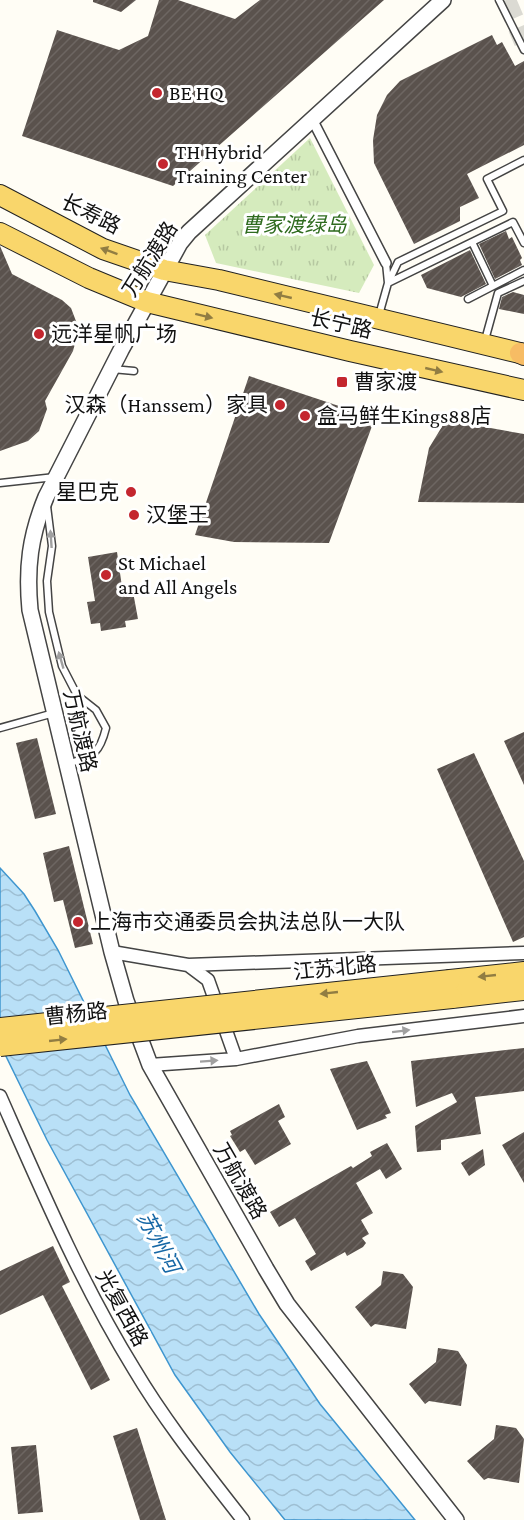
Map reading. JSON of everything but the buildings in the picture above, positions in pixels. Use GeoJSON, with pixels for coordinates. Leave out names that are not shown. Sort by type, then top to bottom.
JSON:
{"type":"FeatureCollection","features":[{"type":"Feature","properties":{"kind":"main road","name":"长寿路"},"geometry":{"type":"LineString","coordinates":[[0,195],[103,249],[164,270]]}},
{"type":"Feature","properties":{"kind":"main road"},"geometry":{"type":"LineString","coordinates":[[0,233],[89,278],[147,302]]}},
{"type":"Feature","properties":{"kind":"main road","name":"长宁路"},"geometry":{"type":"LineString","coordinates":[[164,270],[219,280],[523,354]]}},
{"type":"Feature","properties":{"kind":"main road","name":"长宁路"},"geometry":{"type":"LineString","coordinates":[[147,302],[524,390]]}},
{"type":"Feature","properties":{"kind":"main road","name":"江苏北路"},"geometry":{"type":"LineString","coordinates":[[451,989],[524,972]]}},
{"type":"Feature","properties":{"kind":"main road","name":"江苏北路"},"geometry":{"type":"LineString","coordinates":[[154,1021],[451,989],[524,990]]}},
{"type":"Feature","properties":{"kind":"main road","name":"曹杨路"},"geometry":{"type":"LineString","coordinates":[[0,1028],[154,1021]]}},
{"type":"Feature","properties":{"kind":"main road","name":"曹杨路"},"geometry":{"type":"LineString","coordinates":[[0,1046],[154,1021]]}},
{"type":"Feature","properties":{"kind":"street","name":"万航渡路"},"geometry":{"type":"LineString","coordinates":[[443,0],[189,232],[180,243],[111,369],[46,496],[32,540],[27,583],[30,610],[112,952],[126,1001],[150,1065],[287,1304],[456,1520]]}},
{"type":"Feature","properties":{"kind":"street"},"geometry":{"type":"LineString","coordinates":[[312,119],[386,263]]}},
{"type":"Feature","properties":{"kind":"street"},"geometry":{"type":"LineString","coordinates":[[112,952],[188,965],[524,953]]}},
{"type":"Feature","properties":{"kind":"street"},"geometry":{"type":"LineString","coordinates":[[188,965],[208,980],[236,1059]]}},
{"type":"Feature","properties":{"kind":"street"},"geometry":{"type":"LineString","coordinates":[[150,1065],[236,1059],[358,1036],[524,1016]]}},
{"type":"Feature","properties":{"kind":"street","name":"光复西路"},"geometry":{"type":"LineString","coordinates":[[0,1096],[88,1289],[134,1370],[185,1446],[243,1520]]}},
{"type":"Feature","properties":{"kind":"lane"},"geometry":{"type":"LineString","coordinates":[[499,0],[524,50]]}},
{"type":"Feature","properties":{"kind":"lane"},"geometry":{"type":"LineString","coordinates":[[379,318],[388,283],[398,262],[503,211],[487,179],[524,160]]}},
{"type":"Feature","properties":{"kind":"lane"},"geometry":{"type":"LineString","coordinates":[[388,283],[513,222],[524,243]]}},
{"type":"Feature","properties":{"kind":"lane"},"geometry":{"type":"LineString","coordinates":[[471,242],[493,286]]}},
{"type":"Feature","properties":{"kind":"lane"},"geometry":{"type":"LineString","coordinates":[[386,263],[388,283]]}},
{"type":"Feature","properties":{"kind":"lane"},"geometry":{"type":"LineString","coordinates":[[468,299],[524,270]]}},
{"type":"Feature","properties":{"kind":"lane"},"geometry":{"type":"LineString","coordinates":[[483,344],[498,293],[524,281]]}},
{"type":"Feature","properties":{"kind":"lane"},"geometry":{"type":"LineString","coordinates":[[111,369],[134,371]]}},
{"type":"Feature","properties":{"kind":"lane"},"geometry":{"type":"LineString","coordinates":[[0,483],[56,477]]}},
{"type":"Feature","properties":{"kind":"lane"},"geometry":{"type":"LineString","coordinates":[[46,496],[52,546],[47,581],[49,612],[62,666],[76,695],[96,710],[106,728],[102,743],[92,756],[67,765]]}},
{"type":"Feature","properties":{"kind":"lane"},"geometry":{"type":"LineString","coordinates":[[0,728],[55,713]]}},
{"type":"Feature","properties":{"kind":"green space","name":"曹家渡绿岛"},"geometry":{"type":"Polygon","coordinates":[[[310,138],[374,265],[359,293],[216,263],[205,235],[310,138]]]}},
{"type":"Feature","properties":{"kind":"water","name":"苏州河"},"geometry":{"type":"Polygon","coordinates":[[[0,868],[24,894],[58,950],[130,1095],[259,1314],[320,1404],[415,1520],[285,1520],[230,1452],[175,1375],[47,1140],[0,1044],[0,868]]]}},
{"type":"Feature","properties":{"kind":"tunnel"},"geometry":{"type":"LineString","coordinates":[[506,0],[524,42]]}},
{"type":"Feature","properties":{"kind":"place","name":"BE HQ"},"geometry":{"type":"Point","coordinates":[157,93]}},
{"type":"Feature","properties":{"kind":"place","name":"TH Hybrid Training Center"},"geometry":{"type":"Point","coordinates":[163,164]}},
{"type":"Feature","properties":{"kind":"place","name":"远洋星帆广场"},"geometry":{"type":"Point","coordinates":[39,334]}},
{"type":"Feature","properties":{"kind":"place","name":"曹家渡"},"geometry":{"type":"Point","coordinates":[342,382]}},
{"type":"Feature","properties":{"kind":"place","name":"汉森（Hanssem）家具"},"geometry":{"type":"Point","coordinates":[280,405]}},
{"type":"Feature","properties":{"kind":"place","name":"盒马鲜生Kings88店"},"geometry":{"type":"Point","coordinates":[305,416]}},
{"type":"Feature","properties":{"kind":"place","name":"星巴克"},"geometry":{"type":"Point","coordinates":[131,492]}},
{"type":"Feature","properties":{"kind":"place","name":"汉堡王"},"geometry":{"type":"Point","coordinates":[134,515]}},
{"type":"Feature","properties":{"kind":"place","name":"St Michael and All Angels"},"geometry":{"type":"Point","coordinates":[106,575]}},
{"type":"Feature","properties":{"kind":"place","name":"上海市交通委员会执法总队一大队"},"geometry":{"type":"Point","coordinates":[78,922]}}]}
